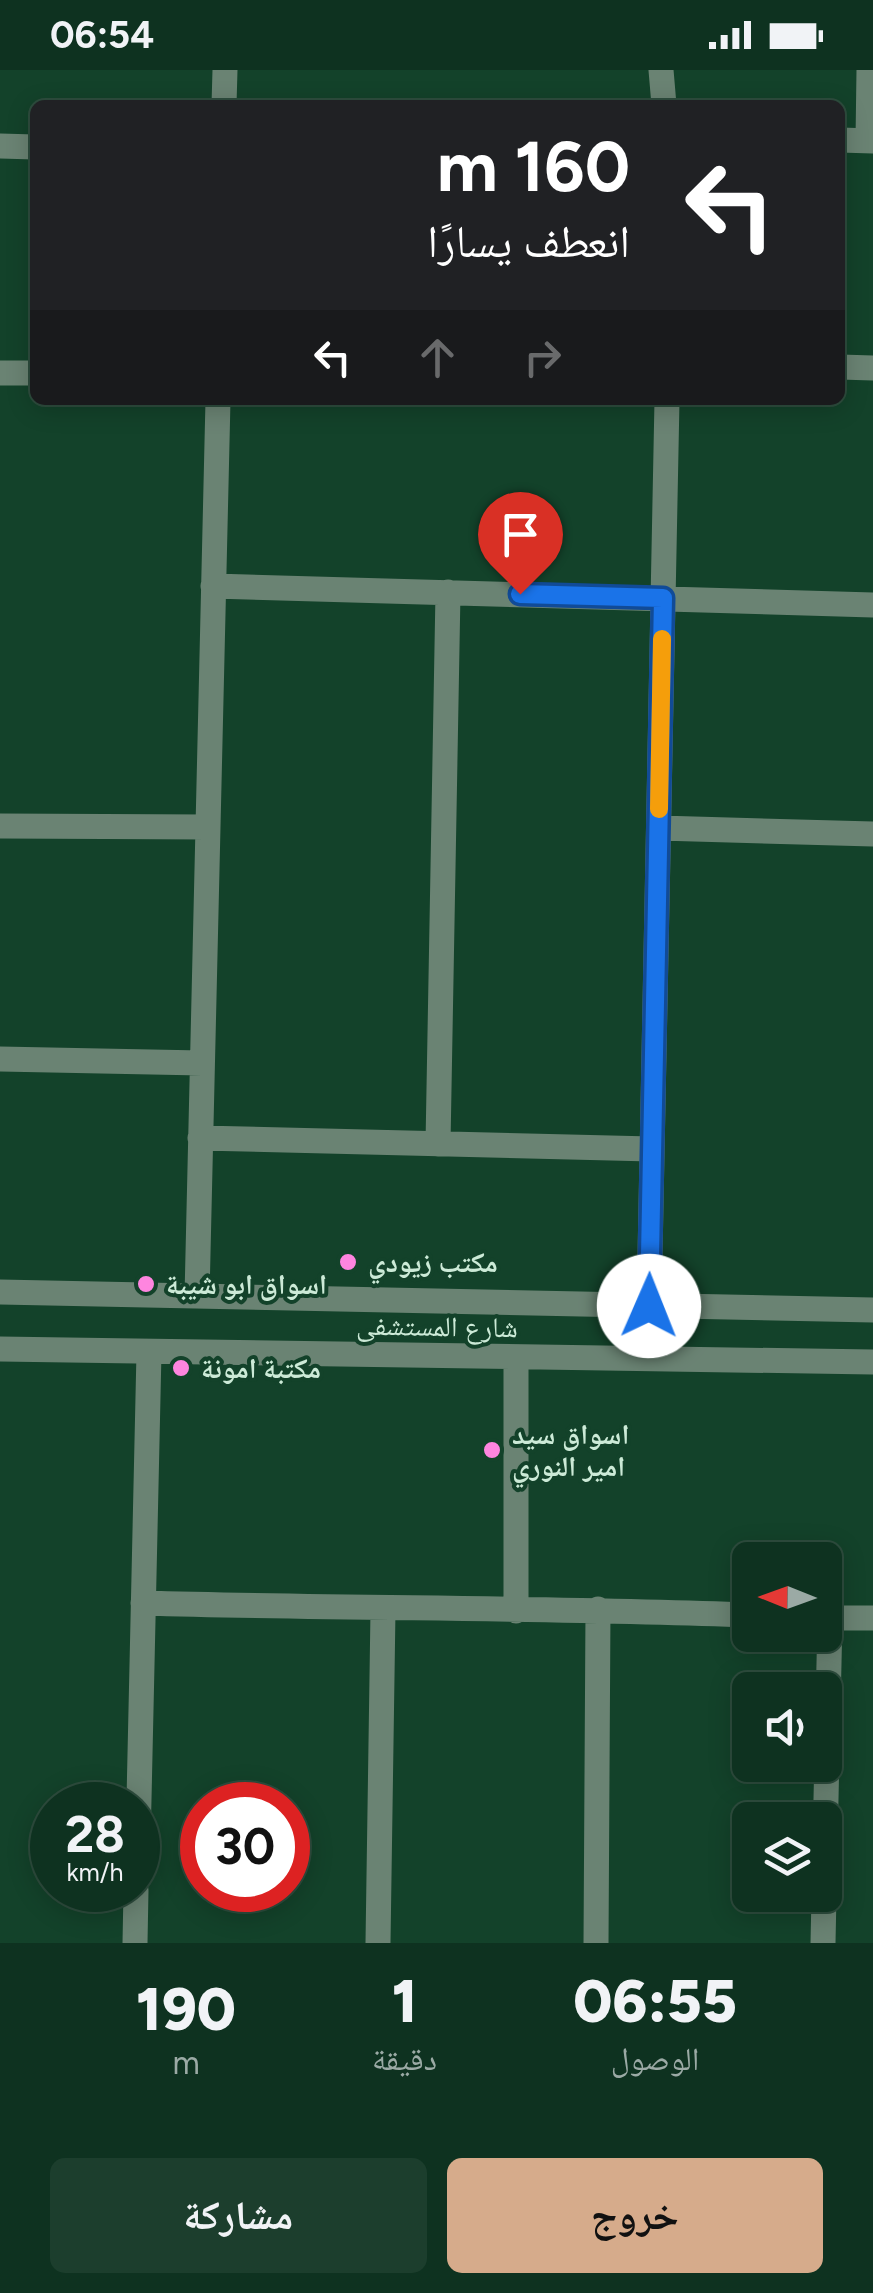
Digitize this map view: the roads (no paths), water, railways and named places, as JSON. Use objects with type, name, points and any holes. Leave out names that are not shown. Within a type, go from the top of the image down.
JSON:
[{"type":"street","points":[[224,100],[225,70]]},
{"type":"street","points":[[661,70],[664,100]]},
{"type":"street","points":[[869,70],[870,140]]},
{"type":"street","points":[[0,146],[30,146]]},
{"type":"street","points":[[845,367],[873,368]]},
{"type":"street","points":[[0,373],[30,374]]},
{"type":"street","points":[[196,1296],[218,405]]},
{"type":"street","points":[[649,1306],[668,405]]},
{"type":"street","points":[[213,586],[873,604]]},
{"type":"street","points":[[438,1144],[448,592]]},
{"type":"street","points":[[0,826],[208,826]]},
{"type":"street","points":[[658,828],[873,834]]},
{"type":"street","points":[[0,1059],[202,1063]]},
{"type":"street","points":[[200,1138],[652,1149]]},
{"type":"street","name":"شارع المستشفى","points":[[0,1292],[873,1310]]},
{"type":"street","name":"شارع المستشفى","points":[[0,1349],[873,1362]]},
{"type":"street","points":[[139,1782],[150,1352]]},
{"type":"street","points":[[516,1357],[516,1611]]},
{"type":"street","points":[[143,1603],[732,1614]]},
{"type":"street","points":[[596,1943],[598,1609]]},
{"type":"street","points":[[378,1943],[383,1610]]},
{"type":"street","points":[[842,1618],[873,1618]]},
{"type":"street","points":[[826,1802],[828,1652]]},
{"type":"street","points":[[135,1943],[136,1912]]},
{"type":"street","points":[[823,1943],[824,1912]]},
{"type":"place","name":"مكتب زيودي","points":[[348,1262]]},
{"type":"place","name":"اسواق ابو شيبة","points":[[146,1284]]},
{"type":"place","name":"مكتبة امونة","points":[[181,1368]]},
{"type":"place","name":"اسواق سيد امير النوري","points":[[492,1450]]}]
